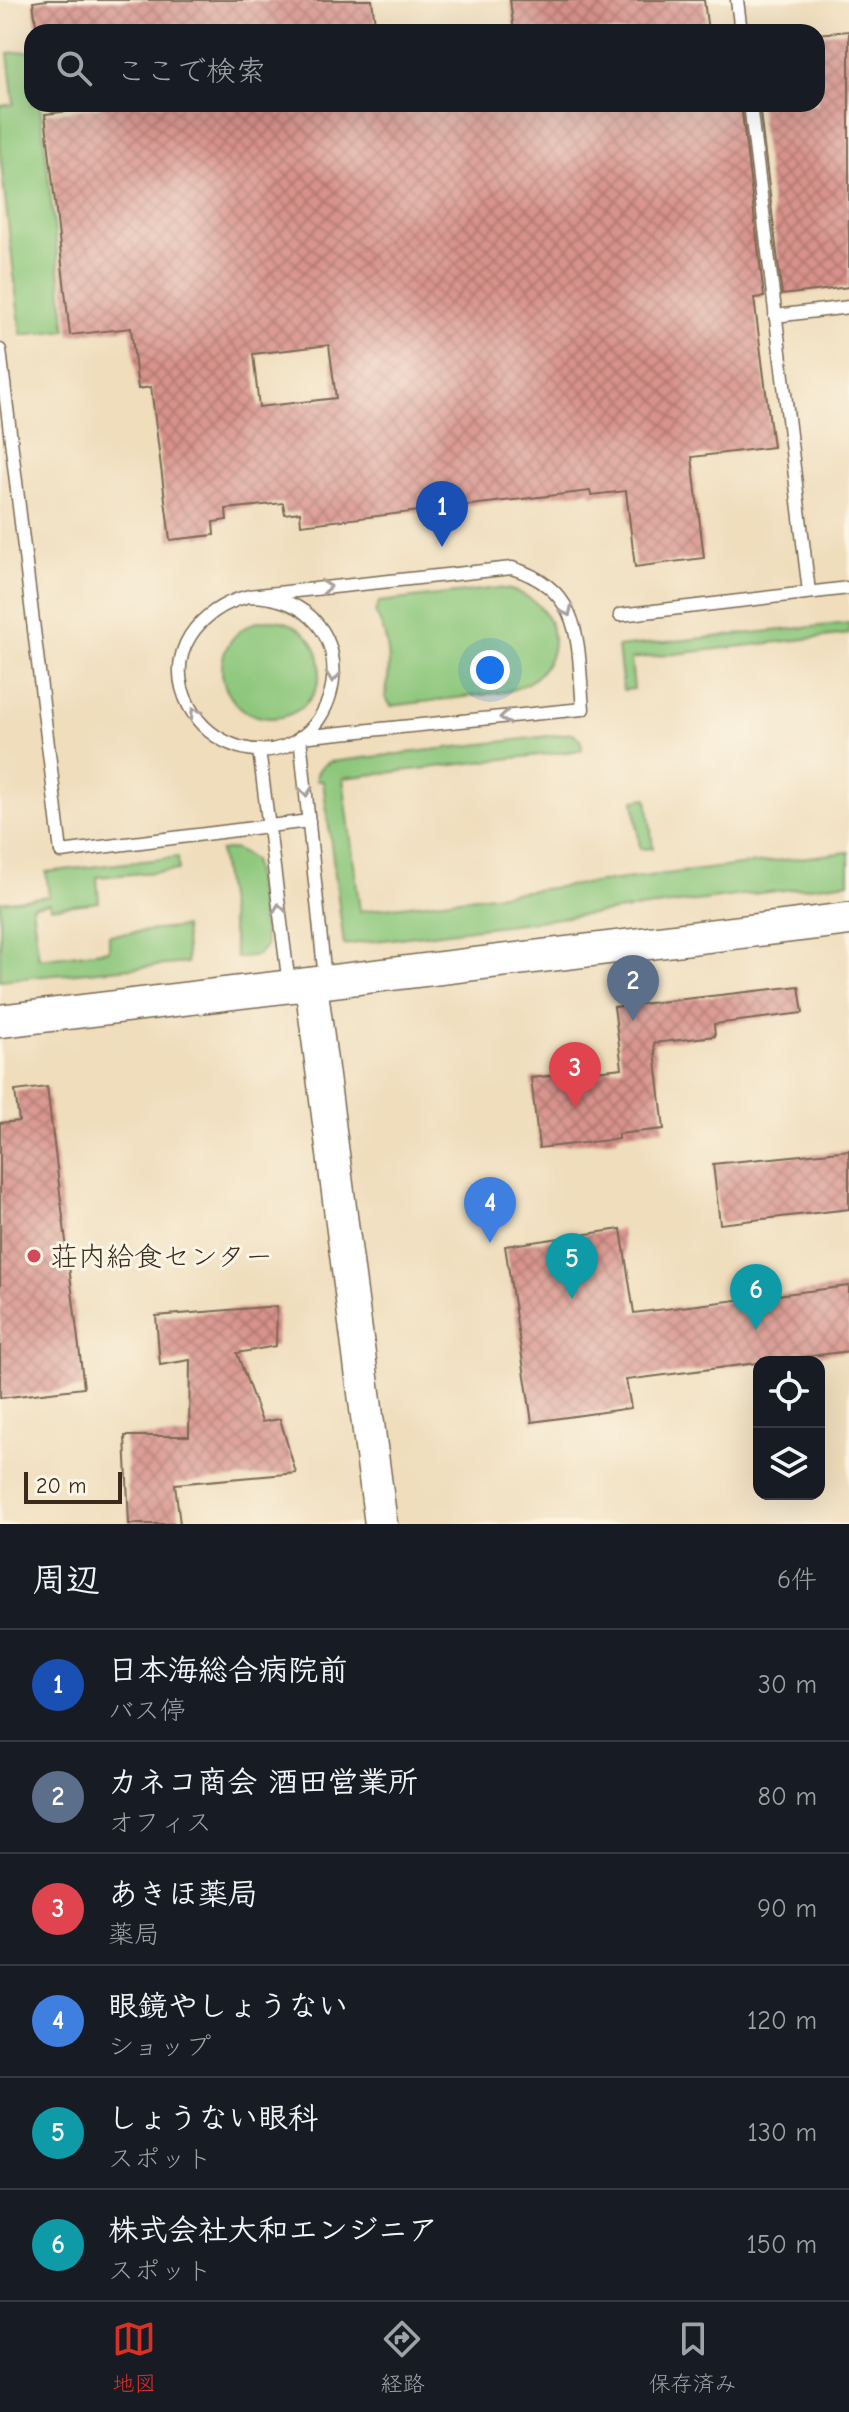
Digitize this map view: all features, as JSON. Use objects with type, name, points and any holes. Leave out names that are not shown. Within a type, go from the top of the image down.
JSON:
[{"type":"street","points":[[0,1021],[849,919]]},
{"type":"street","points":[[308,984],[381,1524]]},
{"type":"lane","points":[[737,0],[740,24]]},
{"type":"lane","points":[[751,112],[809,592]]},
{"type":"lane","points":[[775,316],[849,307]]},
{"type":"lane","points":[[0,350],[61,852],[309,821]]},
{"type":"lane","points":[[249,596],[268,596],[288,602],[305,612],[329,644],[334,663],[334,684],[318,720],[300,737],[286,744],[259,750],[227,743],[210,733],[196,719],[186,701],[181,682],[181,661],[197,624],[212,610],[229,601],[249,596],[512,568],[534,575],[555,590],[569,609],[576,634],[583,709],[300,737]]},
{"type":"lane","points":[[620,615],[849,588]]},
{"type":"lane","points":[[300,737],[309,821],[308,984]]},
{"type":"lane","points":[[259,750],[269,827],[308,984]]},
{"type":"green space","points":[[24,52],[24,112],[41,112],[66,330],[21,335],[0,154],[0,106],[14,104],[8,53]]},
{"type":"green space","points":[[498,588],[521,594],[538,605],[548,620],[553,637],[551,654],[542,670],[527,683],[505,692],[391,706],[385,697],[389,664],[387,643],[375,612],[379,602]]},
{"type":"green space","points":[[271,620],[290,624],[306,634],[316,650],[320,669],[316,688],[306,704],[290,714],[271,718],[252,714],[236,704],[226,688],[222,669],[226,650],[236,634],[252,624]]},
{"type":"green space","points":[[849,623],[849,634],[631,659],[634,689],[623,690],[618,647]]},
{"type":"green space","points":[[573,733],[581,740],[582,750],[343,778],[360,911],[849,852],[849,882],[344,945],[323,781],[317,781],[321,767],[330,762]]},
{"type":"green space","points":[[647,798],[653,848],[640,849],[634,800]]},
{"type":"green space","points":[[235,849],[253,860],[266,946],[258,955],[236,958],[220,851]]},
{"type":"green space","points":[[178,857],[179,870],[97,877],[99,902],[51,908],[50,903],[32,906],[39,959],[109,950],[109,935],[184,927],[187,963],[0,980],[0,902],[49,896],[46,872]]},
{"type":"building","points":[[372,0],[375,24],[36,24],[33,2]]},
{"type":"building","points":[[510,0],[704,0],[707,24],[513,24]]},
{"type":"building","points":[[849,31],[849,287],[782,295],[760,112],[825,112],[825,33]]},
{"type":"building","points":[[742,112],[764,297],[754,298],[773,447],[692,457],[704,558],[635,567],[626,491],[591,495],[590,491],[301,525],[300,512],[285,514],[283,503],[226,509],[227,520],[213,522],[214,535],[170,540],[151,387],[138,389],[131,328],[70,335],[45,114]],"holes":[[[329,345],[336,398],[259,407],[253,354]]]},
{"type":"building","points":[[799,986],[803,1013],[714,1024],[715,1036],[654,1043],[664,1129],[618,1134],[618,1139],[539,1148],[531,1078],[622,1068],[614,1007]]},
{"type":"building","name":"荘内給食センター","points":[[47,1087],[84,1388],[0,1398],[0,1123],[19,1121],[15,1091]]},
{"type":"building","points":[[849,1150],[849,1209],[720,1224],[713,1164]]},
{"type":"building","points":[[621,1229],[634,1313],[849,1286],[849,1351],[811,1356],[753,1356],[753,1363],[626,1380],[631,1408],[532,1422],[505,1246]]},
{"type":"building","points":[[277,1306],[276,1346],[237,1353],[262,1422],[280,1419],[296,1473],[175,1484],[180,1524],[129,1524],[125,1436],[189,1436],[190,1360],[160,1365],[156,1316]]},
{"type":"place","name":"日本海総合病院前","points":[[442,547]]},
{"type":"place","name":"カネコ商会 酒田営業所","points":[[633,1021]]},
{"type":"place","name":"あきほ薬局","points":[[575,1108]]},
{"type":"place","name":"眼鏡やしょうない","points":[[490,1243]]},
{"type":"place","name":"荘内給食センター","points":[[34,1256]]},
{"type":"place","name":"しょうない眼科","points":[[572,1299]]},
{"type":"place","name":"株式会社大和エンジニア","points":[[756,1330]]}]
